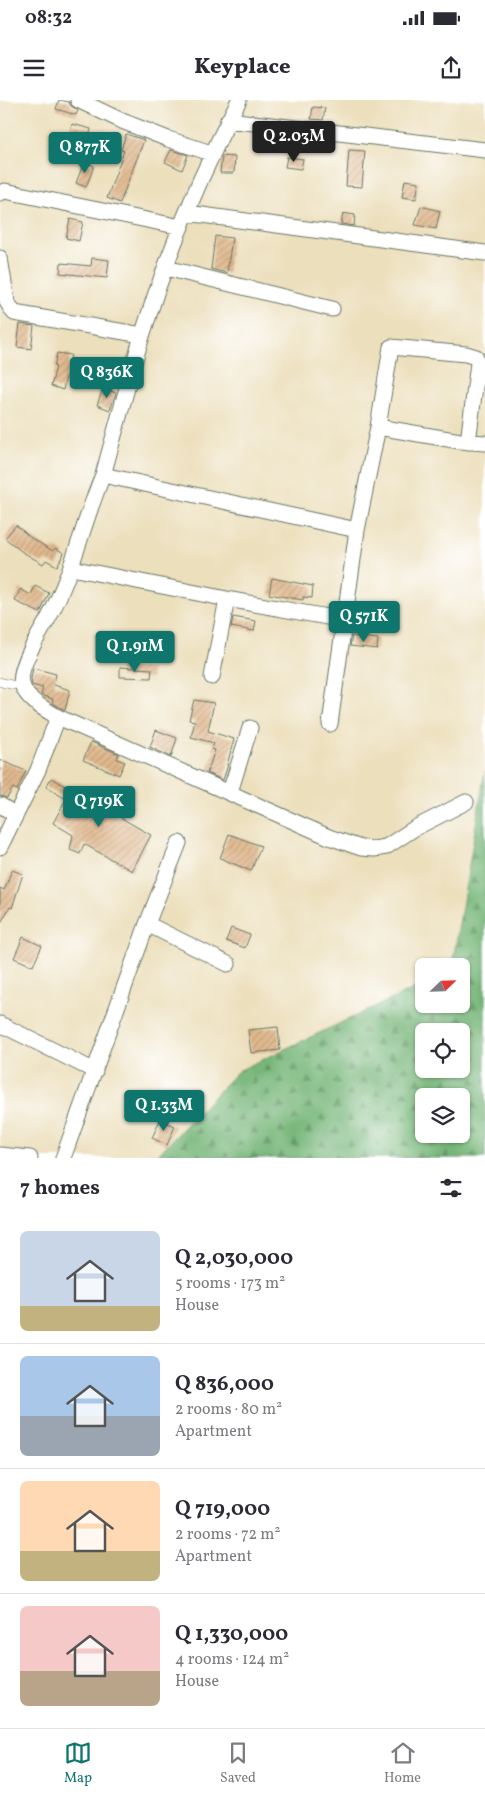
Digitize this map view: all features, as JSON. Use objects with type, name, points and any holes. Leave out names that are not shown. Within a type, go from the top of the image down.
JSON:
[{"type":"street","points":[[78,100],[122,121],[211,153]]},
{"type":"street","points":[[238,100],[211,153],[181,227],[142,335],[103,475],[71,568],[54,608],[33,644],[24,668],[21,684],[33,700],[58,717],[328,836],[361,848],[374,850],[386,847],[415,828],[466,802]]},
{"type":"street","points":[[228,120],[485,150]]},
{"type":"street","points":[[0,193],[5,191],[181,227]]},
{"type":"street","points":[[187,213],[485,253]]},
{"type":"street","points":[[0,258],[7,302],[14,313],[142,335]]},
{"type":"street","points":[[166,268],[332,309]]},
{"type":"street","points":[[330,724],[357,530],[378,427],[391,347],[472,355],[476,357],[478,362],[468,442]]},
{"type":"street","points":[[378,427],[468,442],[485,443]]},
{"type":"street","points":[[103,475],[357,530]]},
{"type":"street","points":[[71,568],[344,620]]},
{"type":"street","points":[[212,677],[227,599]]},
{"type":"street","points":[[0,846],[38,770],[58,717]]},
{"type":"street","points":[[230,792],[250,728]]},
{"type":"street","points":[[0,805],[16,815]]},
{"type":"street","points":[[64,1158],[147,924],[179,843]]},
{"type":"street","points":[[147,924],[228,964]]},
{"type":"street","points":[[0,1024],[95,1071]]},
{"type":"street","points":[[0,1155],[30,1158]]},
{"type":"lane","points":[[0,682],[13,685],[21,684]]},
{"type":"green space","points":[[485,771],[485,1158],[155,1158],[238,1071],[415,988],[415,1013],[470,1013],[470,958],[453,958]]},
{"type":"building","points":[[59,100],[69,102],[71,106],[78,110],[76,115],[56,109]]},
{"type":"building","points":[[313,107],[325,108],[323,120],[311,119]]},
{"type":"building","points":[[72,124],[91,129],[88,141],[69,136]]},
{"type":"building","points":[[126,134],[144,140],[120,203],[107,198],[124,151],[121,150]]},
{"type":"building","points":[[171,150],[188,155],[182,170],[165,162]]},
{"type":"building","points":[[349,150],[365,151],[362,187],[346,186]]},
{"type":"building","points":[[222,156],[235,157],[234,173],[220,173]]},
{"type":"building","points":[[287,157],[303,159],[301,169],[285,167]]},
{"type":"building","points":[[84,162],[94,166],[86,187],[76,183]]},
{"type":"building","points":[[405,180],[419,182],[416,199],[402,197]]},
{"type":"building","points":[[421,206],[440,211],[436,229],[415,225]]},
{"type":"building","points":[[343,213],[355,215],[354,226],[341,224]]},
{"type":"building","points":[[70,219],[83,222],[79,241],[66,238]]},
{"type":"building","points":[[215,236],[232,238],[227,273],[211,269]]},
{"type":"building","points":[[92,258],[109,260],[107,278],[60,273],[61,263],[91,266]]},
{"type":"building","points":[[20,324],[34,326],[31,349],[17,347]]},
{"type":"building","points":[[57,353],[71,355],[63,390],[51,386],[56,367],[54,367]]},
{"type":"building","points":[[103,388],[116,393],[110,410],[97,405]]},
{"type":"building","points":[[16,525],[31,538],[53,551],[55,548],[64,553],[57,566],[46,560],[43,564],[21,551],[5,538]]},
{"type":"building","points":[[272,578],[313,586],[312,598],[303,597],[303,600],[269,594]]},
{"type":"building","points":[[35,586],[49,593],[40,613],[15,601],[20,589],[31,595]]},
{"type":"building","points":[[233,617],[256,621],[254,631],[231,627]]},
{"type":"building","points":[[352,636],[378,639],[377,649],[350,646]]},
{"type":"building","points":[[120,667],[152,669],[151,678],[120,677]]},
{"type":"building","points":[[33,668],[56,674],[54,685],[70,690],[65,710],[52,703],[53,699],[41,695],[43,688],[32,685]]},
{"type":"building","points":[[194,700],[214,703],[208,731],[234,739],[223,780],[207,773],[215,750],[212,749],[214,743],[191,737],[195,721],[189,720]]},
{"type":"building","points":[[156,730],[177,738],[171,757],[150,747]]},
{"type":"building","points":[[91,742],[119,754],[117,759],[125,762],[119,775],[83,760]]},
{"type":"building","points":[[0,760],[26,771],[17,790],[13,788],[7,798],[0,796]]},
{"type":"building","points":[[51,778],[151,835],[132,871],[84,844],[80,854],[70,850],[73,835],[53,823],[66,799],[46,787]]},
{"type":"building","points":[[229,834],[261,846],[251,871],[220,858]]},
{"type":"building","points":[[12,870],[23,874],[12,908],[10,907],[0,924],[0,888],[4,890]]},
{"type":"building","points":[[231,928],[250,935],[245,948],[226,941]]},
{"type":"building","points":[[23,937],[42,946],[33,966],[14,958]]},
{"type":"building","points":[[278,1027],[280,1050],[251,1053],[248,1030]]},
{"type":"building","points":[[160,1120],[175,1126],[167,1145],[152,1138]]}]
